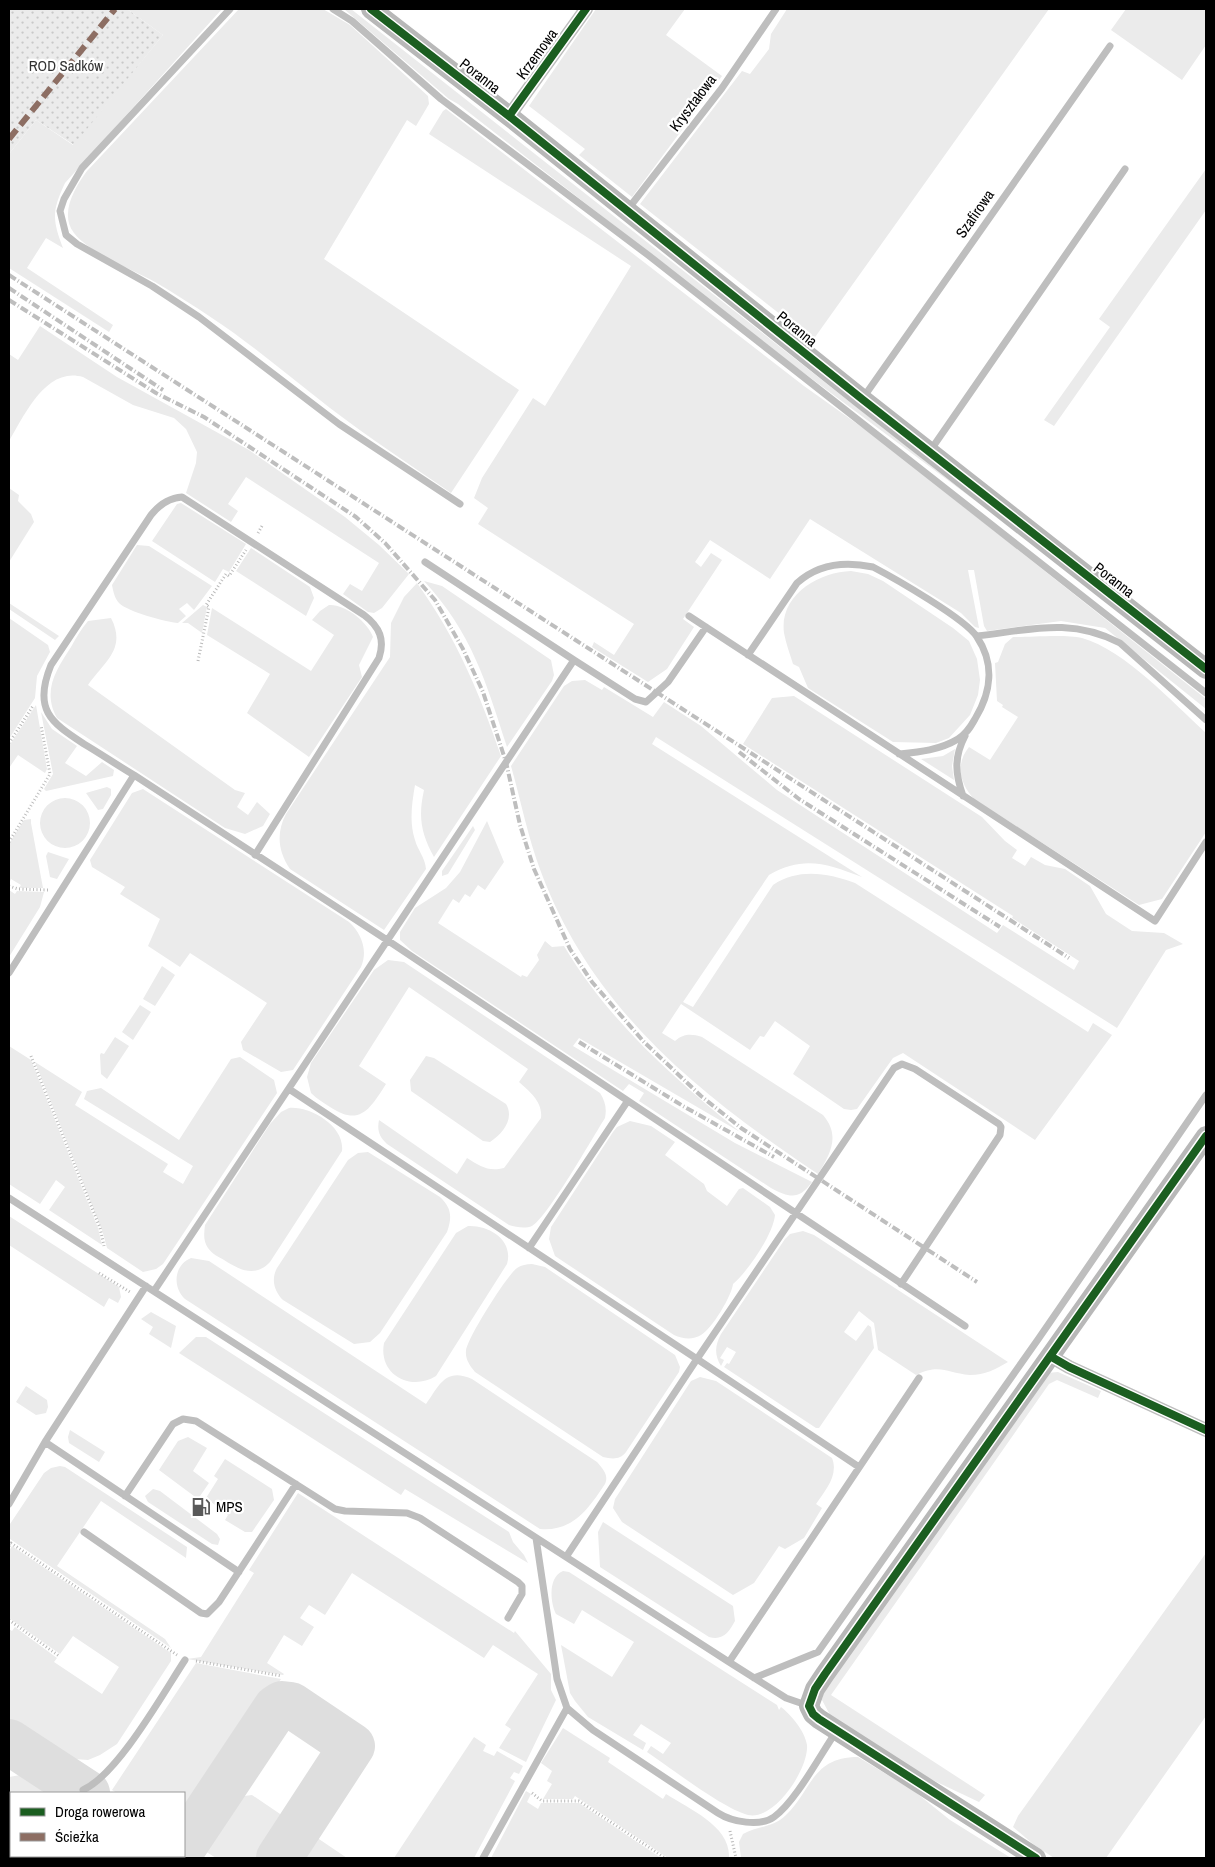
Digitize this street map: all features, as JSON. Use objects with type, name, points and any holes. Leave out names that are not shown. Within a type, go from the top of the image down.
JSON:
[{"type":"street","name":"Krzemowa","points":[[509,116],[586,9]]},
{"type":"street","name":"Poranna","points":[[379,12],[862,399],[1206,670]]},
{"type":"street","points":[[1036,1858],[836,1731],[812,1714],[809,1706],[815,1689],[825,1674],[1206,1136]]},
{"type":"street","points":[[1050,1356],[1069,1367],[1206,1430]]},
{"type":"lane","points":[[230,9],[82,168],[64,199],[60,211],[66,235],[77,244],[152,286],[199,317],[339,424],[460,504]]},
{"type":"lane","points":[[334,9],[352,21],[441,99],[640,250],[1206,693]]},
{"type":"lane","name":"Kryształowa","points":[[627,210],[722,88],[776,9]]},
{"type":"lane","name":"Szafirowa","points":[[862,399],[1110,46]]},
{"type":"lane","points":[[930,452],[1125,170]]},
{"type":"lane","points":[[255,855],[379,658],[382,641],[378,627],[370,619],[188,499],[175,498],[161,504],[151,515],[51,665],[44,692],[45,703],[52,722],[255,855],[387,940],[965,1326]]},
{"type":"lane","points":[[425,562],[635,700],[646,702],[668,682],[706,627]]},
{"type":"lane","points":[[748,655],[797,583],[807,574],[832,564],[856,563],[873,567],[962,622],[977,636],[986,654],[990,676],[989,693],[958,749],[956,764],[963,796]]},
{"type":"lane","points":[[689,616],[1155,921],[1206,842]]},
{"type":"lane","points":[[977,636],[1066,626],[1104,635],[1120,643],[1206,720]]},
{"type":"lane","points":[[154,1291],[574,660]]},
{"type":"lane","points":[[899,754],[941,747],[967,733]]},
{"type":"lane","points":[[9,973],[134,775]]},
{"type":"lane","points":[[566,1557],[697,1359],[894,1068],[902,1064],[922,1074],[999,1124],[1001,1130],[1000,1135],[901,1284]]},
{"type":"lane","points":[[289,1088],[859,1466]]},
{"type":"lane","points":[[754,1678],[818,1652],[1040,1338],[1206,1095]]},
{"type":"lane","points":[[529,1248],[627,1102]]},
{"type":"lane","points":[[9,1198],[754,1678],[786,1698],[809,1706]]},
{"type":"lane","points":[[9,1504],[45,1442],[146,1286]]},
{"type":"lane","points":[[729,1662],[919,1378]]},
{"type":"lane","points":[[125,1496],[173,1424],[183,1419],[196,1421],[340,1510],[408,1513],[420,1518],[522,1586],[522,1594],[508,1618]]},
{"type":"lane","points":[[45,1442],[239,1572]]},
{"type":"lane","points":[[84,1532],[201,1613],[207,1614],[213,1610],[296,1484]]},
{"type":"lane","points":[[536,1538],[558,1679],[567,1708],[593,1730],[727,1819],[754,1822],[773,1818],[792,1798],[836,1731]]},
{"type":"lane","points":[[83,1790],[99,1781],[120,1757],[185,1660]]},
{"type":"lane","points":[[483,1858],[567,1708]]},
{"type":"path","points":[[198,661],[209,607],[206,606],[226,574],[229,576],[262,526]]},
{"type":"path","points":[[9,743],[37,700]]},
{"type":"path","points":[[9,886],[18,889],[49,890]]},
{"type":"path","points":[[31,1056],[100,1228],[108,1261]]},
{"type":"path","points":[[9,1546],[11,1542],[185,1660],[282,1676]]},
{"type":"path","points":[[9,1620],[59,1656]]},
{"type":"path","points":[[522,1787],[542,1801],[579,1800],[665,1858]]},
{"type":"path","points":[[727,1819],[736,1858]]},
{"type":"green space","name":"ROD Sadków","points":[[9,9],[127,9],[163,35],[74,145],[36,120],[9,154]]},
{"type":"green space","points":[[127,9],[222,9],[65,183],[55,215],[55,222],[63,248],[46,238],[27,268],[113,325],[109,332],[9,268],[9,154],[36,120],[73,145],[163,35]]},
{"type":"green space","points":[[239,9],[323,9],[350,25],[428,96],[429,104],[416,126],[407,120],[324,259],[519,390],[451,493],[315,397],[227,328],[162,286],[89,247],[74,233],[70,226],[68,209],[70,201],[87,171]]},
{"type":"green space","points":[[344,9],[351,9],[977,502],[792,364],[458,104],[449,99]]},
{"type":"green space","points":[[596,9],[685,9],[666,35],[722,76],[632,197],[579,155],[585,149],[529,106]]},
{"type":"green space","points":[[787,9],[1049,9],[813,340],[640,204],[742,71],[750,74],[769,49],[771,34]]},
{"type":"green space","points":[[1126,9],[1206,9],[1206,45],[1182,80],[1111,30]]},
{"type":"green space","points":[[446,109],[804,386],[877,438],[1206,699],[1206,709],[1105,628],[1061,621],[987,631],[984,626],[974,570],[968,570],[979,628],[975,627],[961,613],[810,519],[770,579],[710,540],[695,562],[701,567],[711,553],[722,560],[683,619],[694,627],[667,669],[648,682],[592,647],[594,642],[614,655],[634,624],[478,524],[488,508],[474,498],[482,478],[533,398],[545,406],[631,266],[429,134]]},
{"type":"green space","points":[[1206,169],[1206,210],[1054,426],[1044,420],[1110,327],[1099,319]]},
{"type":"green space","points":[[40,326],[117,377],[249,450],[345,517],[379,545],[409,574],[382,608],[374,613],[368,612],[343,594],[350,584],[362,591],[379,563],[246,477],[228,504],[238,511],[231,522],[186,493],[196,463],[197,452],[186,429],[174,418],[133,405],[83,377],[70,376],[58,379],[47,386],[29,407],[9,441],[9,354],[18,360]]},
{"type":"green space","points":[[9,488],[19,495],[18,501],[31,514],[34,522],[9,562]]},
{"type":"green space","points":[[181,503],[246,544],[229,572],[223,569],[215,582],[152,541],[177,504]]},
{"type":"green space","points":[[137,545],[149,546],[212,586],[194,610],[187,603],[179,609],[186,616],[178,623],[138,613],[119,603],[116,599],[112,585]]},
{"type":"green space","points":[[251,548],[310,587],[314,598],[306,616],[236,571]]},
{"type":"green space","points":[[851,571],[868,574],[883,581],[953,628],[969,641],[977,659],[980,680],[978,695],[970,715],[949,738],[936,743],[893,742],[808,688],[799,667],[793,664],[784,633],[784,619],[788,607],[804,588],[814,581],[839,572]]},
{"type":"green space","points":[[424,581],[442,586],[551,660],[554,675],[552,681],[507,747],[492,701],[466,639],[440,600]]},
{"type":"green space","points":[[417,583],[444,624],[466,666],[501,756],[434,857],[426,841],[422,825],[421,809],[424,790],[415,785],[412,826],[426,869],[384,930],[290,869],[281,849],[280,835],[286,814],[390,657],[391,623],[404,597]]},
{"type":"green space","points":[[9,603],[59,636],[55,640],[9,609]]},
{"type":"green space","points":[[203,605],[207,607],[202,633],[188,623],[182,623]]},
{"type":"green space","points":[[329,605],[342,607],[355,615],[366,626],[373,637],[359,665],[362,677],[309,757],[247,713],[270,674],[207,635],[212,608],[311,671],[334,635],[312,620]]},
{"type":"green space","points":[[9,618],[48,645],[50,652],[37,676],[35,698],[9,739]]},
{"type":"green space","points":[[111,618],[115,629],[115,647],[107,662],[88,685],[235,790],[245,793],[237,807],[248,815],[257,802],[270,814],[263,826],[245,834],[225,828],[57,718],[51,699],[51,690],[60,664],[88,621]]},
{"type":"green space","points":[[1013,637],[1075,637],[1098,644],[1131,665],[1148,679],[1206,733],[1206,832],[1162,899],[1139,905],[974,799],[965,787],[961,767],[962,760],[969,747],[990,760],[1018,717],[1002,707],[1003,705],[997,701],[995,663],[998,662],[1005,644]]},
{"type":"green space","points":[[585,680],[602,690],[604,687],[653,717],[664,702],[701,726],[777,790],[997,933],[1003,925],[1074,970],[1079,961],[1012,918],[1013,916],[743,744],[772,698],[794,696],[982,817],[1005,841],[1017,850],[1012,858],[1025,866],[1031,857],[1045,865],[1065,869],[1090,886],[1106,914],[1132,931],[1164,933],[1183,944],[1166,950],[1117,1028],[656,737],[652,744],[862,877],[826,865],[805,863],[793,865],[769,875],[683,1002],[693,1007],[773,885],[793,876],[813,874],[855,883],[1088,1032],[1093,1023],[1112,1035],[1035,1140],[903,1053],[893,1058],[857,1109],[844,1109],[793,1074],[810,1046],[775,1021],[764,1037],[760,1036],[750,1050],[681,1004],[662,1033],[675,1041],[688,1035],[702,1037],[823,1115],[831,1130],[832,1145],[818,1174],[732,1113],[655,1046],[620,1008],[590,967],[563,922],[536,859],[511,766],[564,686],[572,681]]},
{"type":"green space","points":[[36,705],[47,769],[45,773],[18,755],[9,768],[9,746]]},
{"type":"green space","points":[[41,712],[52,729],[77,746],[65,763],[86,776],[102,762],[114,770],[113,776],[46,791],[44,789],[53,774]]},
{"type":"green space","points":[[955,749],[952,766],[954,780],[921,759],[943,756]]},
{"type":"green space","points":[[107,787],[111,789],[111,795],[103,809],[98,810],[86,793]]},
{"type":"green space","points":[[143,789],[349,922],[360,937],[364,949],[361,967],[293,1070],[281,1072],[243,1050],[241,1042],[267,1003],[190,953],[180,967],[148,946],[160,919],[120,894],[125,887],[92,867],[90,860],[132,793]]},
{"type":"green space","points":[[65,798],[83,805],[90,823],[83,841],[65,848],[47,841],[40,823],[47,805]]},
{"type":"green space","points":[[31,819],[43,888],[19,888],[21,885],[11,879],[9,883],[9,844],[24,820]]},
{"type":"green space","points":[[487,821],[504,862],[485,890],[478,885],[470,897],[465,894],[459,903],[453,899],[438,923],[521,977],[522,975],[527,977],[539,960],[537,955],[545,941],[552,947],[564,946],[581,973],[621,1023],[690,1091],[740,1132],[579,1038],[573,1046],[735,1143],[812,1182],[803,1192],[789,1195],[771,1188],[639,1101],[644,1093],[629,1084],[623,1091],[412,951],[400,940],[400,932],[415,908],[446,888],[460,872]]},
{"type":"green space","points":[[473,826],[475,830],[448,874],[442,876],[442,871]]},
{"type":"green space","points":[[48,852],[69,859],[57,879],[50,877],[46,856]]},
{"type":"green space","points":[[9,890],[15,894],[17,891],[44,892],[40,907],[9,957]]},
{"type":"green space","points":[[388,960],[404,962],[602,1096],[606,1108],[605,1118],[559,1193],[539,1220],[532,1226],[523,1228],[509,1225],[387,1144],[380,1136],[379,1120],[457,1174],[467,1158],[489,1169],[504,1168],[541,1118],[538,1102],[519,1082],[528,1069],[409,987],[359,1066],[386,1084],[369,1108],[357,1115],[340,1113],[311,1093],[307,1077],[311,1063],[374,970]]},
{"type":"green space","points":[[162,966],[175,975],[155,1006],[143,999]]},
{"type":"green space","points":[[140,1005],[151,1012],[133,1040],[122,1032]]},
{"type":"green space","points":[[115,1037],[129,1046],[107,1079],[101,1074],[100,1055],[101,1053],[104,1054]]},
{"type":"green space","points":[[9,1046],[31,1060],[98,1228],[102,1245],[49,1210],[65,1187],[56,1180],[40,1204],[9,1184]]},
{"type":"green space","points":[[426,1056],[434,1058],[506,1104],[509,1115],[508,1121],[495,1139],[490,1142],[483,1141],[411,1091],[410,1080]]},
{"type":"green space","points":[[240,1057],[274,1080],[277,1093],[163,1264],[156,1269],[143,1272],[107,1248],[102,1230],[35,1062],[82,1092],[75,1105],[168,1164],[163,1172],[183,1184],[193,1166],[84,1099],[87,1091],[101,1088],[179,1140],[231,1059]]},
{"type":"green space","points":[[289,1108],[307,1110],[324,1119],[338,1133],[342,1151],[270,1262],[259,1270],[247,1271],[236,1267],[210,1250],[205,1240],[205,1225],[270,1124],[281,1112]]},
{"type":"green space","points":[[630,1121],[651,1126],[675,1142],[665,1155],[704,1184],[707,1191],[727,1206],[739,1189],[743,1188],[770,1207],[775,1215],[765,1242],[752,1262],[733,1284],[729,1296],[716,1319],[705,1332],[695,1338],[684,1338],[674,1335],[555,1256],[549,1239],[551,1227],[613,1132],[617,1127]]},
{"type":"green space","points":[[368,1152],[440,1197],[449,1209],[450,1222],[447,1232],[380,1333],[370,1342],[354,1344],[283,1300],[277,1293],[274,1276],[277,1268],[348,1160],[358,1153]]},
{"type":"green space","points":[[9,1216],[119,1287],[121,1297],[118,1303],[109,1298],[104,1307],[9,1245]]},
{"type":"green space","points":[[468,1226],[484,1228],[498,1236],[507,1248],[507,1264],[436,1376],[416,1382],[407,1381],[391,1371],[386,1363],[383,1354],[384,1343],[456,1233]]},
{"type":"green space","points":[[803,1231],[814,1235],[1008,1362],[990,1371],[975,1375],[938,1369],[924,1371],[916,1375],[878,1350],[874,1323],[859,1311],[844,1332],[856,1341],[868,1325],[871,1327],[874,1348],[819,1428],[816,1428],[724,1367],[727,1363],[729,1364],[736,1352],[727,1347],[720,1358],[724,1360],[721,1366],[716,1354],[717,1342],[721,1334],[785,1239],[790,1234]]},
{"type":"green space","points":[[191,1258],[209,1261],[426,1404],[439,1385],[449,1377],[455,1375],[472,1379],[597,1462],[606,1475],[605,1484],[593,1502],[579,1517],[562,1527],[540,1529],[185,1299],[178,1289],[177,1277],[181,1266]]},
{"type":"green space","points":[[532,1264],[545,1267],[675,1355],[680,1367],[679,1372],[626,1452],[618,1458],[603,1457],[475,1372],[468,1362],[466,1351],[468,1345],[496,1294],[517,1268]]},
{"type":"green space","points":[[151,1312],[176,1326],[171,1348],[149,1334],[153,1327],[141,1319]]},
{"type":"green space","points":[[196,1337],[206,1337],[509,1532],[513,1542],[528,1563],[405,1489],[401,1495],[179,1353]]},
{"type":"green space","points":[[1058,1372],[1101,1391],[1098,1398],[1057,1380],[1049,1384],[831,1695],[985,1795],[979,1802],[922,1775],[830,1715],[822,1700],[823,1693],[1047,1373]]},
{"type":"green space","points":[[700,1377],[716,1381],[832,1458],[834,1464],[834,1471],[830,1482],[816,1504],[822,1508],[804,1538],[785,1549],[779,1546],[754,1583],[733,1595],[622,1522],[613,1508],[615,1499],[691,1381]]},
{"type":"green space","points":[[26,1386],[47,1400],[48,1407],[46,1413],[36,1415],[16,1402]]},
{"type":"green space","points":[[70,1430],[105,1452],[99,1462],[69,1443]]},
{"type":"green space","points":[[188,1437],[207,1448],[193,1471],[209,1483],[198,1499],[159,1470],[178,1441]]},
{"type":"green space","points":[[225,1459],[272,1489],[274,1500],[252,1532],[245,1532],[225,1520],[228,1515],[206,1498],[218,1479],[214,1476]]},
{"type":"green space","points":[[65,1467],[187,1547],[186,1558],[101,1501],[57,1566],[165,1639],[171,1648],[10,1539],[10,1524],[44,1473],[51,1468]]},
{"type":"green space","points":[[153,1489],[160,1491],[217,1534],[220,1539],[218,1545],[212,1544],[148,1502],[145,1496]]},
{"type":"green space","points":[[298,1493],[514,1633],[515,1631],[551,1674],[551,1690],[556,1700],[526,1762],[499,1748],[511,1729],[505,1725],[538,1674],[493,1645],[484,1658],[352,1573],[325,1615],[309,1605],[300,1618],[314,1627],[302,1646],[284,1635],[267,1663],[283,1675],[187,1659],[201,1657],[254,1573],[249,1570]]},
{"type":"green space","points":[[603,1522],[733,1606],[735,1621],[728,1632],[722,1637],[709,1637],[600,1567],[598,1532]]},
{"type":"green space","points":[[12,1546],[171,1653],[171,1661],[117,1744],[88,1760],[62,1758],[9,1723],[9,1629],[12,1631],[15,1627],[57,1658],[54,1662],[102,1694],[119,1667],[73,1636],[60,1654],[9,1618],[9,1551]]},
{"type":"green space","points":[[1206,1553],[1206,1716],[1106,1858],[1054,1858],[1013,1827],[1018,1816]]},
{"type":"green space","points":[[563,1571],[569,1572],[777,1705],[779,1710],[781,1707],[789,1714],[804,1734],[807,1745],[806,1755],[796,1779],[779,1802],[769,1810],[758,1815],[748,1815],[737,1811],[697,1787],[647,1752],[651,1746],[663,1754],[671,1743],[641,1724],[633,1735],[646,1743],[643,1750],[588,1717],[570,1693],[561,1645],[612,1677],[634,1642],[582,1610],[574,1624],[556,1614],[552,1603],[552,1590],[555,1579]]},
{"type":"green space","points":[[196,1663],[281,1679],[200,1804],[185,1812],[185,1792],[115,1792],[112,1790]]},
{"type":"green space","points":[[563,1728],[610,1758],[608,1762],[663,1799],[666,1794],[697,1812],[716,1828],[723,1837],[728,1847],[729,1858],[668,1858],[575,1796],[573,1799],[543,1799],[552,1784],[547,1781],[552,1771],[541,1763]]},
{"type":"green space","points":[[474,1737],[486,1745],[483,1751],[494,1756],[497,1751],[523,1766],[519,1774],[514,1772],[510,1778],[515,1781],[474,1858],[394,1858]]},
{"type":"green space","points":[[858,1757],[914,1791],[950,1820],[1011,1858],[741,1858],[739,1842],[743,1834],[770,1825],[786,1815],[822,1769],[843,1758]]},
{"type":"green space","points":[[26,1774],[54,1792],[10,1792],[10,1857],[56,1858],[9,1858],[9,1777]]},
{"type":"green space","points":[[526,1791],[531,1794],[527,1802],[538,1809],[541,1803],[579,1803],[661,1858],[491,1858]]},
{"type":"green space","points":[[252,1795],[286,1818],[261,1858],[216,1858],[197,1846],[228,1800]]},
{"type":"green space","points":[[313,1835],[347,1858],[298,1858]]},
{"type":"taxiway","points":[[185,1844],[276,1708],[282,1704],[291,1705],[352,1746],[279,1858]]},
{"type":"taxiway","points":[[9,1742],[85,1792]]},
{"type":"railway","points":[[9,275],[1069,958]]},
{"type":"railway","points":[[9,288],[163,390]]},
{"type":"railway","points":[[9,300],[156,393],[204,417],[356,517],[385,543],[435,600],[463,649],[483,692],[506,762],[520,825],[534,869],[570,949],[592,982],[644,1042],[701,1096],[741,1128],[977,1282]]},
{"type":"railway","points":[[739,752],[799,799],[1000,927]]},
{"type":"railway","points":[[579,1042],[683,1106],[774,1157]]},
{"type":"marked path","points":[[9,139],[115,9]]},
{"type":"cycle path","points":[[371,9],[509,116],[862,399],[1206,669]]},
{"type":"cycle path","points":[[509,116],[586,9]]},
{"type":"cycle path","points":[[1036,1858],[819,1719],[813,1714],[809,1706],[815,1689],[825,1674],[1206,1136]]},
{"type":"cycle path","points":[[1050,1356],[1069,1367],[1206,1430]]},
{"type":"place","name":"MPS","points":[[201,1507]]}]
